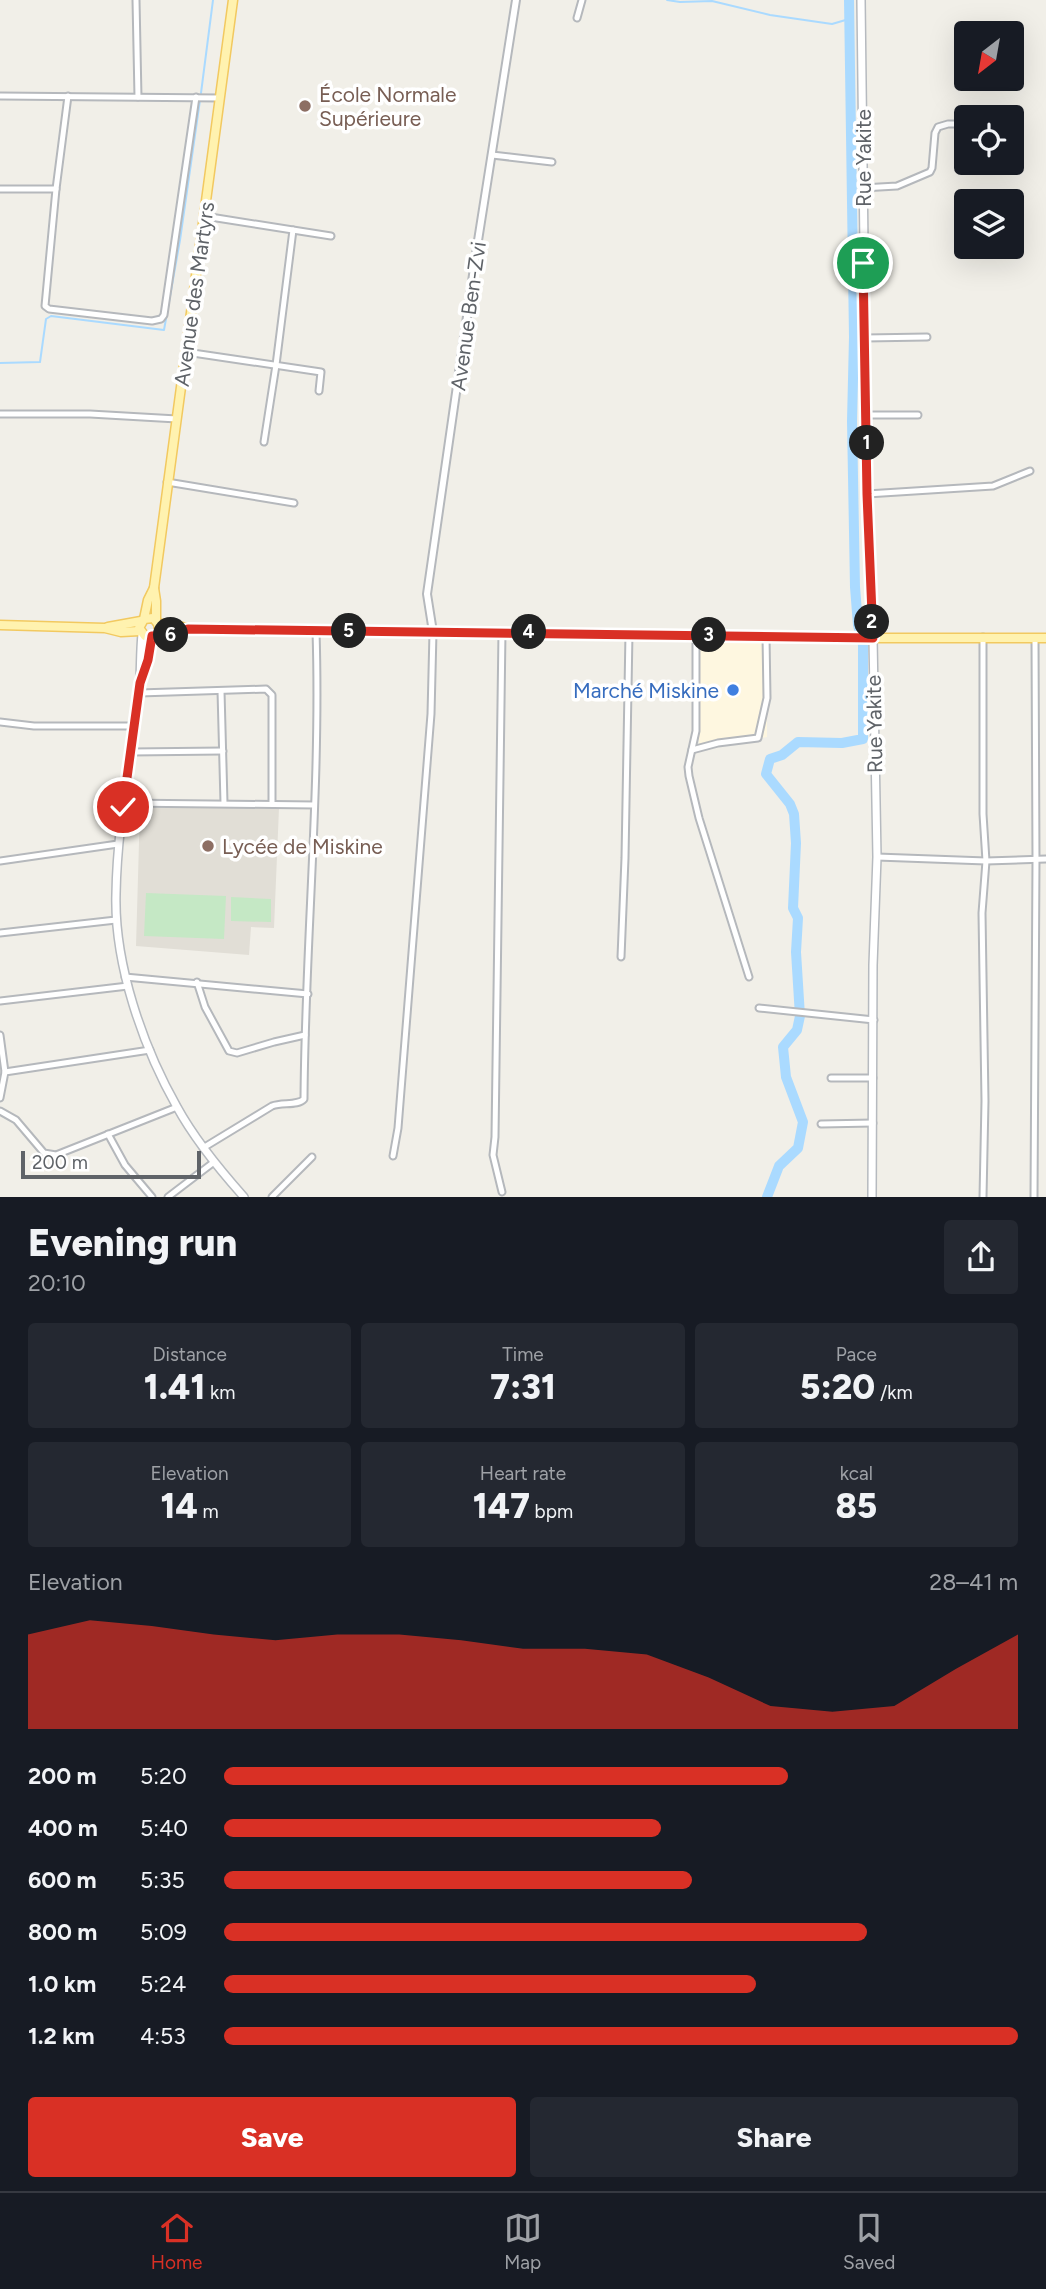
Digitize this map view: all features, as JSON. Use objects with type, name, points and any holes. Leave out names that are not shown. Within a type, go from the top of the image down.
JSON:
[{"type":"main road","name":"Avenue des Martyrs","points":[[154,636],[157,622],[154,588],[167,482],[233,0]]},
{"type":"main road","name":"Rue Yakite","points":[[861,0],[867,494],[877,857],[872,1197]]},
{"type":"main road","name":"Avenue des Martyrs","points":[[141,633],[142,620],[154,588]]},
{"type":"main road","points":[[105,628],[148,617],[157,622],[188,629],[1046,638]]},
{"type":"main road","points":[[0,625],[105,628],[154,636],[172,635],[188,629]]},
{"type":"main road","points":[[141,633],[139,693],[118,844],[116,920],[125,978],[150,1050],[177,1107],[203,1148],[244,1197]]},
{"type":"main road","points":[[140,683],[154,636]]},
{"type":"street","points":[[136,0],[138,97]]},
{"type":"street","name":"Avenue Ben-Zvi","points":[[433,632],[427,594],[516,0]]},
{"type":"street","points":[[577,18],[582,0]]},
{"type":"street","points":[[0,96],[220,98]]},
{"type":"street","points":[[68,96],[45,306],[49,309],[113,318],[152,321],[161,319],[164,315],[196,97]]},
{"type":"street","points":[[862,188],[892,187],[930,172],[938,127],[954,124]]},
{"type":"street","points":[[492,155],[552,162]]},
{"type":"street","points":[[0,189],[56,189]]},
{"type":"street","points":[[204,216],[331,236]]},
{"type":"street","points":[[264,442],[293,230]]},
{"type":"street","points":[[865,338],[927,337]]},
{"type":"street","points":[[186,352],[321,372],[319,391]]},
{"type":"street","points":[[0,414],[90,414],[177,419]]},
{"type":"street","points":[[867,415],[918,415]]},
{"type":"street","points":[[867,494],[993,486],[1030,471]]},
{"type":"street","points":[[167,482],[294,503]]},
{"type":"street","points":[[203,1148],[272,1106],[303,1102],[304,1099],[304,1035],[308,994],[318,694],[316,631]]},
{"type":"street","points":[[393,1156],[398,1128],[431,714],[433,632]]},
{"type":"street","points":[[502,632],[493,1155],[502,1192]]},
{"type":"street","points":[[621,957],[629,634]]},
{"type":"street","points":[[696,635],[696,731],[688,767],[689,776],[699,818],[749,978]]},
{"type":"street","points":[[692,750],[758,737],[767,698],[766,636]]},
{"type":"street","points":[[982,1197],[985,1101],[982,913],[986,861],[983,814],[983,637]]},
{"type":"street","points":[[1034,1197],[1035,638]]},
{"type":"street","points":[[139,693],[266,689],[272,695],[272,803]]},
{"type":"street","points":[[221,691],[224,803]]},
{"type":"street","points":[[0,722],[34,726],[134,726]]},
{"type":"street","points":[[131,752],[223,751]]},
{"type":"street","points":[[124,803],[314,805]]},
{"type":"street","points":[[0,862],[118,844]]},
{"type":"street","points":[[877,857],[986,861],[1046,859]]},
{"type":"street","points":[[0,933],[116,920]]},
{"type":"street","points":[[125,978],[197,982],[308,994]]},
{"type":"street","points":[[197,982],[205,1007],[229,1051],[237,1053],[304,1035]]},
{"type":"street","points":[[0,1001],[128,986]]},
{"type":"street","points":[[759,1008],[874,1020]]},
{"type":"street","points":[[0,1035],[5,1072],[0,1098]]},
{"type":"street","points":[[5,1072],[150,1050]]},
{"type":"street","points":[[831,1078],[873,1078]]},
{"type":"street","points":[[0,1111],[16,1120],[44,1153],[56,1155],[177,1107]]},
{"type":"street","points":[[821,1124],[873,1123]]},
{"type":"street","points":[[108,1135],[125,1165],[152,1197]]},
{"type":"street","points":[[272,1197],[312,1157]]},
{"type":"street","points":[[168,1197],[214,1162]]},
{"type":"shaded area","name":"Marché Miskine","points":[[698,643],[767,643],[767,737],[699,749]]},
{"type":"shaded area","name":"Lycée de Miskine","points":[[140,808],[279,808],[274,928],[251,927],[249,955],[136,946]]},
{"type":"green space","points":[[146,893],[226,896],[224,939],[144,936]]},
{"type":"green space","points":[[231,897],[271,899],[271,922],[231,921]]},
{"type":"waterway","points":[[201,93],[213,0]]},
{"type":"waterway","points":[[667,0],[712,1],[770,15],[832,24],[849,19]]},
{"type":"waterway","points":[[767,1197],[779,1166],[798,1148],[803,1122],[786,1077],[783,1047],[797,1030],[800,1016],[796,952],[798,918],[793,908],[796,843],[794,814],[790,804],[766,774],[770,759],[782,755],[798,742],[842,743],[863,739],[863,645],[858,625],[855,587],[849,0]]},
{"type":"waterway","points":[[0,363],[40,362],[46,319],[51,316],[164,330],[200,100]]},
{"type":"place","name":"École Normale Supérieure","points":[[305,106]]},
{"type":"place","name":"Marché Miskine","points":[[733,690]]},
{"type":"place","name":"Lycée de Miskine","points":[[208,846]]},
{"type":"route","points":[[123,807],[140,683],[152,636],[156,635],[172,635],[188,629],[873,638],[867,494],[863,263]]}]
